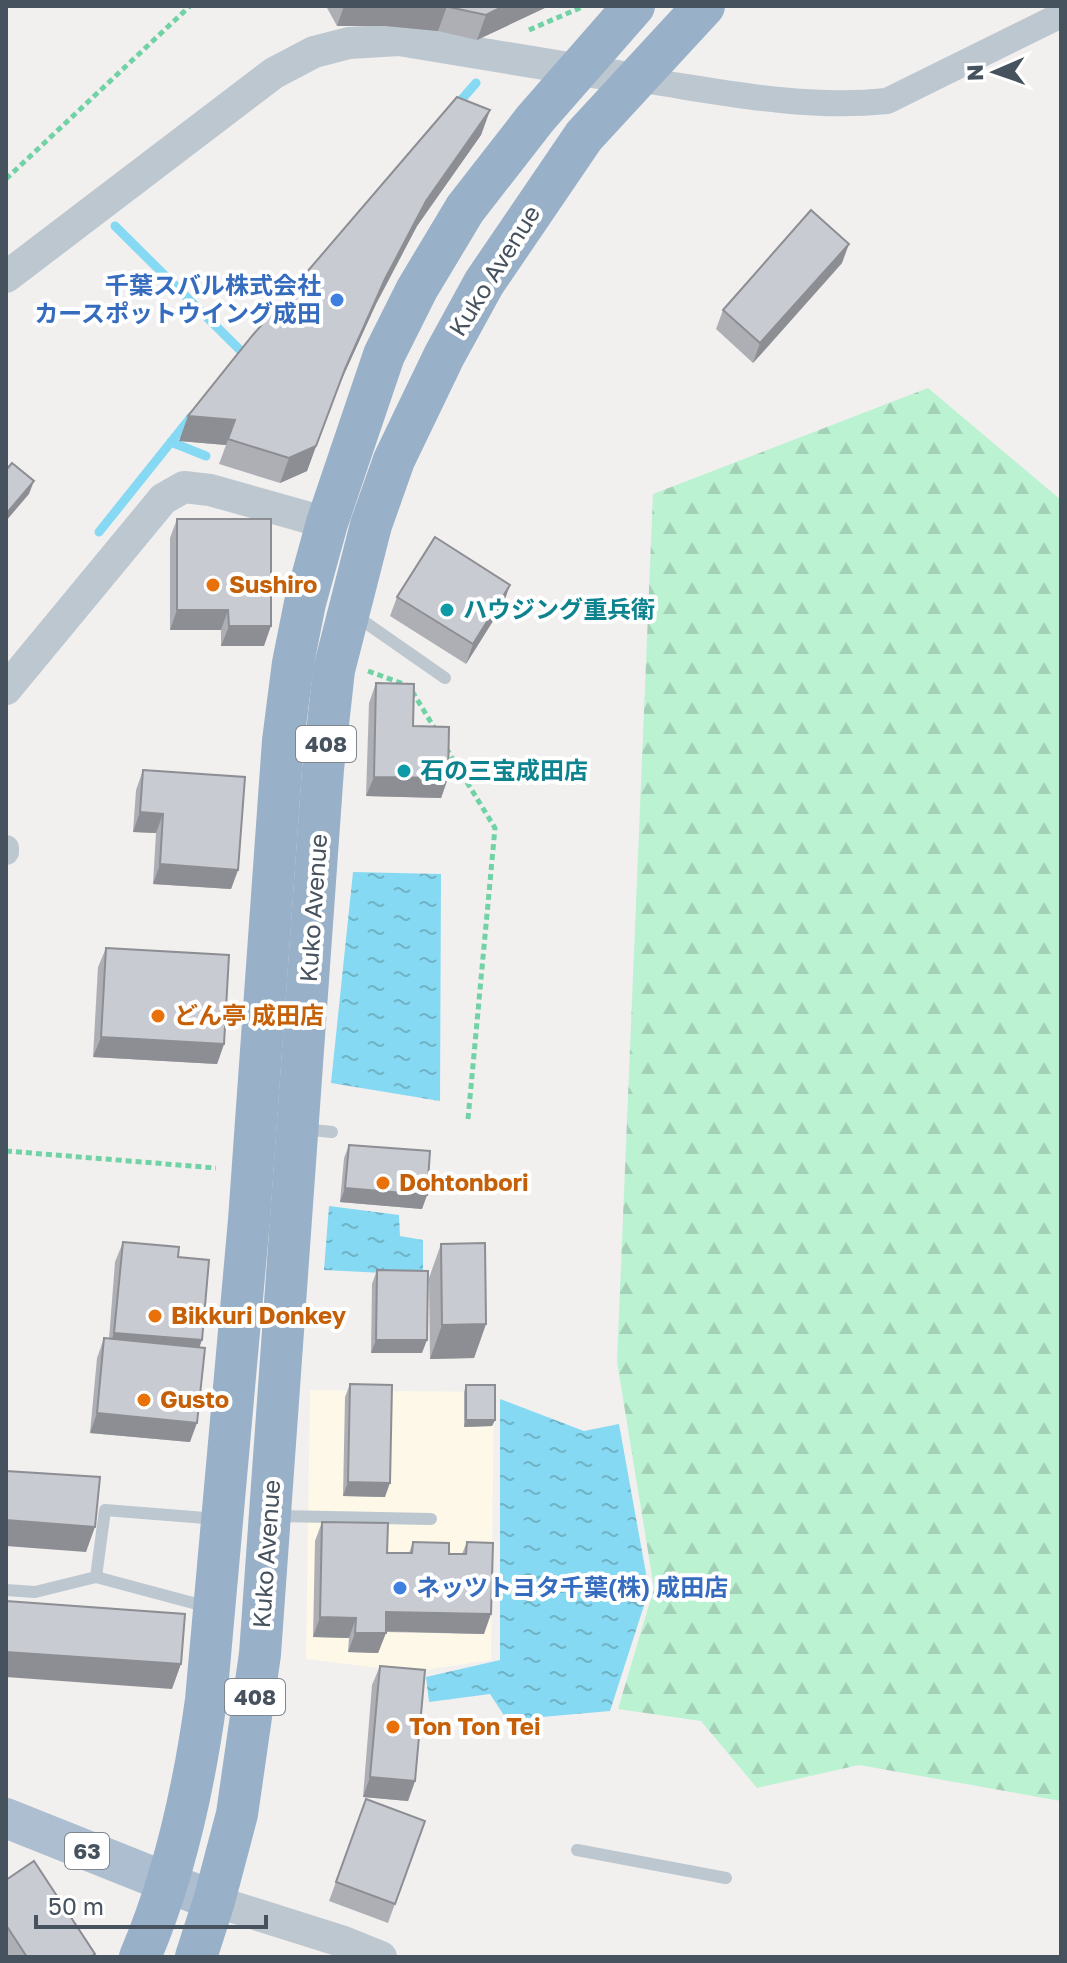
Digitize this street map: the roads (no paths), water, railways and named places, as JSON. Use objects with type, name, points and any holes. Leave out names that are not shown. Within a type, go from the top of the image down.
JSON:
[{"type":"highway","name":"Kuko Avenue","points":[[140,1957],[168,1882],[197,1762],[224,1519],[259,1093],[283,741],[293,663],[327,523],[384,355],[417,289],[465,209],[535,119],[634,6]]},
{"type":"highway","name":"Kuko Avenue","points":[[196,1957],[237,1814],[248,1749],[260,1654],[270,1516],[300,1316],[315,1130],[323,769],[337,658],[348,609],[371,525],[394,460],[444,356],[484,283],[584,136],[704,6]]},
{"type":"main road","name":"63","points":[[6,1818],[214,1901]]},
{"type":"street","points":[[6,277],[274,73],[314,52],[349,43],[399,40],[809,104],[855,104],[887,101],[1061,15]]},
{"type":"street","points":[[6,689],[163,499],[184,487],[210,490],[327,523]]},
{"type":"street","points":[[214,1901],[344,1942],[381,1957]]},
{"type":"lane","points":[[348,609],[445,678]]},
{"type":"lane","points":[[96,1577],[105,1510],[224,1519]]},
{"type":"lane","points":[[270,1516],[431,1519]]},
{"type":"lane","points":[[6,1590],[35,1592],[96,1577],[215,1609]]},
{"type":"lane","points":[[577,1850],[726,1878]]},
{"type":"water","points":[[353,872],[441,874],[440,1101],[331,1083]]},
{"type":"water","points":[[329,1206],[399,1215],[400,1236],[423,1240],[423,1275],[324,1270]]},
{"type":"water","points":[[500,1399],[584,1431],[619,1424],[649,1590],[610,1711],[507,1720],[490,1694],[429,1702],[426,1677],[500,1660]]},
{"type":"waterway","points":[[455,107],[476,83]]},
{"type":"waterway","points":[[115,226],[243,353]]},
{"type":"waterway","points":[[99,532],[191,417]]},
{"type":"waterway","points":[[171,442],[206,456]]},
{"type":"place","name":"千葉スバル株式会社 カースポットウイング成田","points":[[337,300]]},
{"type":"place","name":"Sushiro","points":[[213,585]]},
{"type":"place","name":"ハウジング重兵衛","points":[[447,610]]},
{"type":"place","name":"石の三宝成田店","points":[[404,771]]},
{"type":"place","name":"どん亭 成田店","points":[[158,1016]]},
{"type":"place","name":"Dohtonbori","points":[[383,1183]]},
{"type":"place","name":"Bikkuri Donkey","points":[[155,1316]]},
{"type":"place","name":"Gusto","points":[[144,1400]]},
{"type":"place","name":"ネッツトヨタ千葉(株) 成田店","points":[[400,1588]]},
{"type":"place","name":"Ton Ton Tei","points":[[393,1727]]}]
